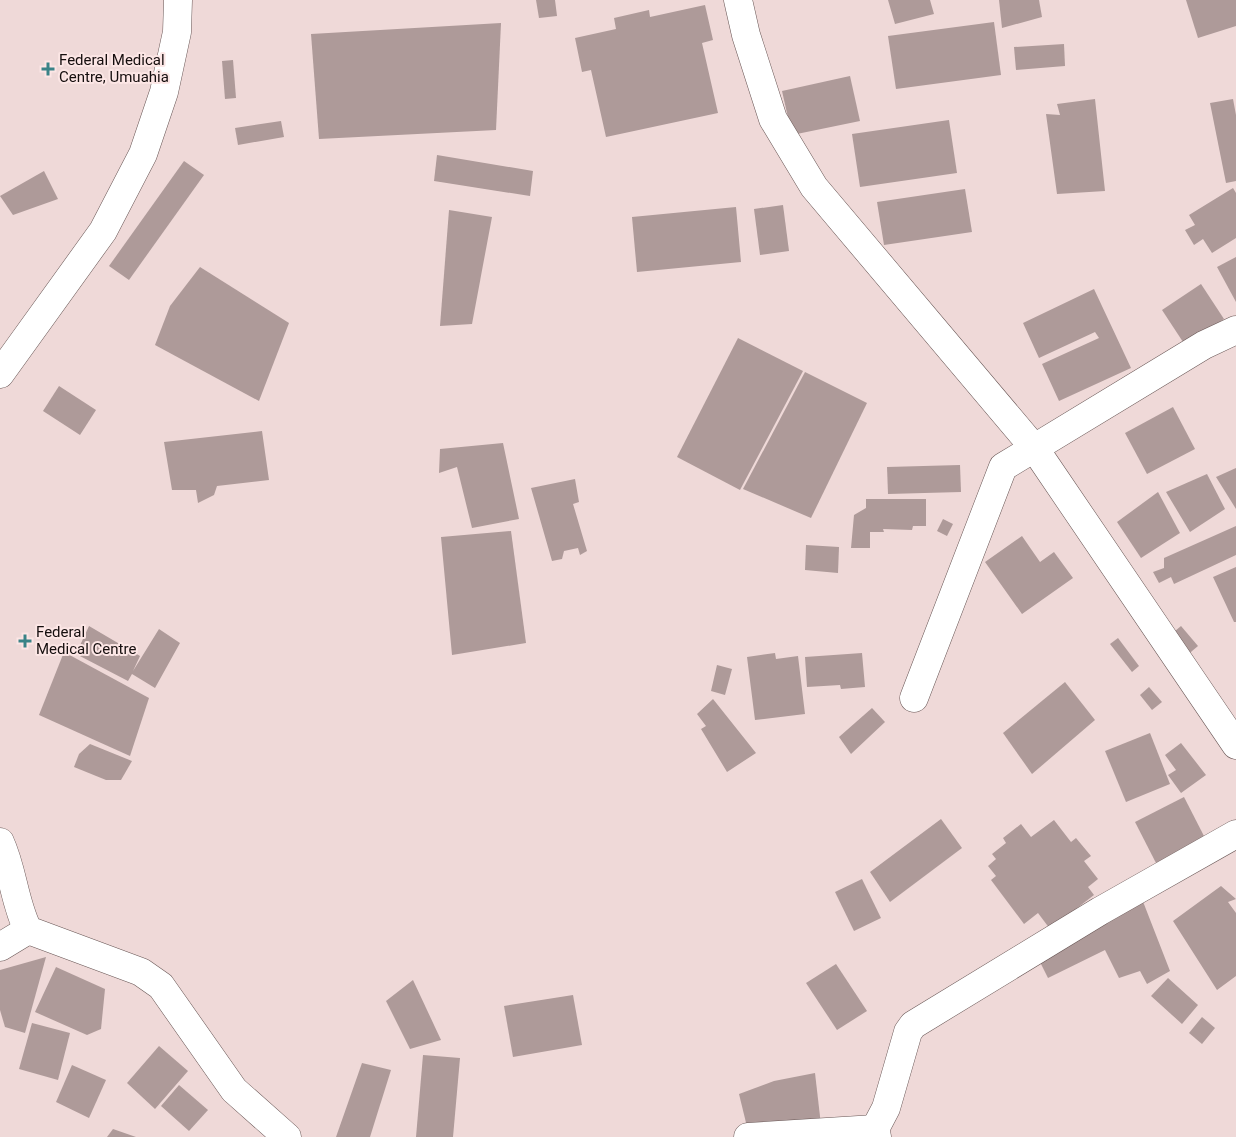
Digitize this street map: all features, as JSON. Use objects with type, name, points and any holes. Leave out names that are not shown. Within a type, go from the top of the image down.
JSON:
[{"type":"street","points":[[0,374],[103,231],[143,154],[164,92],[177,32],[178,0]]},
{"type":"street","points":[[738,0],[746,36],[773,119],[814,187],[1035,449],[1236,745]]},
{"type":"street","points":[[914,698],[1003,467],[1204,345],[1236,330]]},
{"type":"street","points":[[748,1137],[876,1133],[886,1108],[908,1032],[913,1025],[1100,911],[1236,834]]},
{"type":"street","points":[[0,842],[9,860],[20,915],[28,930],[141,972],[160,986],[234,1090],[287,1137]]},
{"type":"street","points":[[0,947],[28,930]]},
{"type":"building","points":[[536,0],[555,0],[557,16],[539,18]]},
{"type":"building","points":[[888,0],[930,0],[934,14],[895,24]]},
{"type":"building","points":[[999,0],[1039,0],[1042,17],[1002,28]]},
{"type":"building","points":[[1186,0],[1236,0],[1236,26],[1198,38]]},
{"type":"building","points":[[705,5],[713,40],[702,43],[718,113],[606,137],[591,70],[582,72],[575,38],[616,29],[614,18],[649,10],[650,17]]},
{"type":"building","points":[[994,22],[1001,75],[896,89],[888,36]]},
{"type":"building","points":[[501,23],[496,130],[319,139],[311,34]]},
{"type":"building","points":[[1064,44],[1065,66],[1016,70],[1014,47]]},
{"type":"building","points":[[233,60],[236,98],[225,99],[222,61]]},
{"type":"building","points":[[850,76],[860,121],[792,135],[782,91]]},
{"type":"building","points":[[1095,99],[1105,191],[1057,194],[1046,114],[1060,115],[1057,104]]},
{"type":"building","points":[[1233,99],[1236,115],[1236,181],[1226,183],[1210,103]]},
{"type":"building","points":[[949,120],[957,173],[860,187],[852,134]]},
{"type":"building","points":[[281,121],[284,137],[238,145],[235,128]]},
{"type":"building","points":[[437,155],[533,171],[530,196],[434,181]]},
{"type":"building","points":[[184,161],[204,175],[129,280],[109,266]]},
{"type":"building","points":[[44,171],[58,199],[13,215],[0,196]]},
{"type":"building","points":[[1233,188],[1236,193],[1236,238],[1212,253],[1203,239],[1194,245],[1185,230],[1195,225],[1189,215]]},
{"type":"building","points":[[965,189],[972,232],[884,245],[877,202]]},
{"type":"building","points":[[783,205],[789,251],[760,255],[754,209]]},
{"type":"building","points":[[736,207],[741,262],[637,272],[632,217]]},
{"type":"building","points":[[449,210],[492,217],[472,324],[440,326]]},
{"type":"building","points":[[1236,257],[1236,302],[1217,267]]},
{"type":"building","points":[[200,267],[289,323],[259,401],[155,345],[170,306]]},
{"type":"building","points":[[1201,284],[1224,319],[1185,345],[1162,310]]},
{"type":"building","points":[[1094,289],[1131,368],[1059,401],[1042,364],[1099,338],[1095,332],[1039,358],[1023,323]]},
{"type":"building","points":[[738,338],[803,371],[740,490],[677,457]]},
{"type":"building","points":[[805,372],[867,403],[811,518],[743,489]]},
{"type":"building","points":[[59,386],[96,410],[80,435],[43,411]]},
{"type":"building","points":[[1173,407],[1195,449],[1147,474],[1125,433]]},
{"type":"building","points":[[262,431],[269,480],[217,486],[214,495],[198,503],[196,490],[172,490],[164,442]]},
{"type":"building","points":[[503,443],[519,519],[472,528],[457,467],[439,473],[440,449]]},
{"type":"building","points":[[960,465],[961,492],[888,494],[887,467]]},
{"type":"building","points":[[1236,468],[1236,509],[1216,477]]},
{"type":"building","points":[[1207,474],[1225,509],[1190,532],[1166,492]]},
{"type":"building","points":[[575,479],[579,502],[573,504],[587,551],[580,555],[578,548],[564,551],[562,559],[552,561],[531,488]]},
{"type":"building","points":[[1158,492],[1180,533],[1141,558],[1117,522]]},
{"type":"building","points":[[866,499],[926,499],[926,526],[913,526],[912,530],[883,529],[884,532],[870,532],[870,548],[851,548],[854,515],[866,508]]},
{"type":"building","points":[[943,519],[953,524],[947,536],[937,531]]},
{"type":"building","points":[[1236,526],[1236,555],[1174,584],[1171,577],[1159,583],[1153,572],[1164,568],[1164,558]]},
{"type":"building","points":[[511,531],[526,643],[452,655],[441,537]]},
{"type":"building","points":[[1022,536],[1040,562],[1054,552],[1073,578],[1022,614],[985,562]]},
{"type":"building","points":[[806,545],[839,547],[838,573],[805,570]]},
{"type":"building","points":[[1236,567],[1236,622],[1234,622],[1213,577]]},
{"type":"building","points":[[89,626],[140,656],[133,671],[159,629],[180,643],[155,688],[132,674],[128,681],[76,654]]},
{"type":"building","points":[[1181,626],[1198,646],[1185,657],[1168,637]]},
{"type":"building","points":[[1118,638],[1139,666],[1132,672],[1110,644]]},
{"type":"building","points":[[64,652],[149,698],[130,756],[39,715]]},
{"type":"building","points":[[775,653],[776,659],[798,656],[805,714],[755,720],[747,657]]},
{"type":"building","points":[[862,653],[865,687],[841,689],[840,685],[807,687],[805,657]]},
{"type":"building","points":[[717,665],[732,669],[725,695],[711,691]]},
{"type":"building","points":[[1065,682],[1095,720],[1032,774],[1003,733]]},
{"type":"building","points":[[1149,687],[1162,702],[1152,710],[1140,695]]},
{"type":"building","points":[[713,699],[756,753],[727,772],[701,729],[706,726],[697,714]]},
{"type":"building","points":[[872,708],[885,722],[851,754],[839,737]]},
{"type":"building","points":[[1150,733],[1170,784],[1126,802],[1105,751]]},
{"type":"building","points":[[1181,743],[1206,775],[1181,793],[1168,775],[1176,770],[1165,755]]},
{"type":"building","points":[[90,744],[132,761],[121,780],[106,780],[74,767],[79,754]]},
{"type":"building","points":[[1184,797],[1205,838],[1156,863],[1135,822]]},
{"type":"building","points":[[941,819],[962,848],[890,902],[870,872]]},
{"type":"building","points":[[1054,820],[1071,842],[1076,838],[1091,856],[1084,861],[1098,879],[1088,887],[1094,895],[1050,929],[1038,913],[1024,924],[991,880],[996,876],[988,866],[996,859],[992,854],[1006,843],[1003,838],[1021,824],[1031,837]]},
{"type":"building","points":[[862,879],[881,918],[854,931],[835,892]]},
{"type":"building","points":[[1221,886],[1236,899],[1228,902],[1236,913],[1236,976],[1217,990],[1173,921]]},
{"type":"building","points":[[1142,899],[1170,971],[1147,984],[1140,971],[1119,978],[1105,950],[1048,978],[1039,960]]},
{"type":"building","points":[[46,957],[25,1033],[5,1027],[0,1010],[0,970]]},
{"type":"building","points":[[836,964],[867,1011],[837,1030],[806,983]]},
{"type":"building","points":[[56,967],[105,989],[101,1029],[87,1035],[35,1012]]},
{"type":"building","points":[[1168,978],[1198,1005],[1182,1024],[1151,996]]},
{"type":"building","points":[[413,980],[441,1040],[410,1049],[386,1001]]},
{"type":"building","points":[[573,995],[582,1045],[513,1057],[504,1006]]},
{"type":"building","points":[[1202,1017],[1215,1028],[1202,1044],[1189,1033]]},
{"type":"building","points":[[32,1023],[70,1033],[58,1080],[19,1069]]},
{"type":"building","points":[[159,1046],[188,1071],[155,1109],[127,1083]]},
{"type":"building","points":[[423,1055],[460,1058],[453,1137],[416,1137]]},
{"type":"building","points":[[362,1063],[391,1070],[370,1137],[336,1137]]},
{"type":"building","points":[[72,1065],[106,1080],[89,1118],[56,1102]]},
{"type":"building","points":[[815,1073],[821,1125],[749,1135],[739,1094],[774,1081]]},
{"type":"building","points":[[179,1085],[208,1110],[189,1131],[161,1106]]},
{"type":"building","points":[[113,1129],[136,1137],[107,1137]]},
{"type":"place","name":"Federal Medical Centre, Umuahia","points":[[48,69]]},
{"type":"place","name":"Federal Medical Centre","points":[[25,641]]}]
